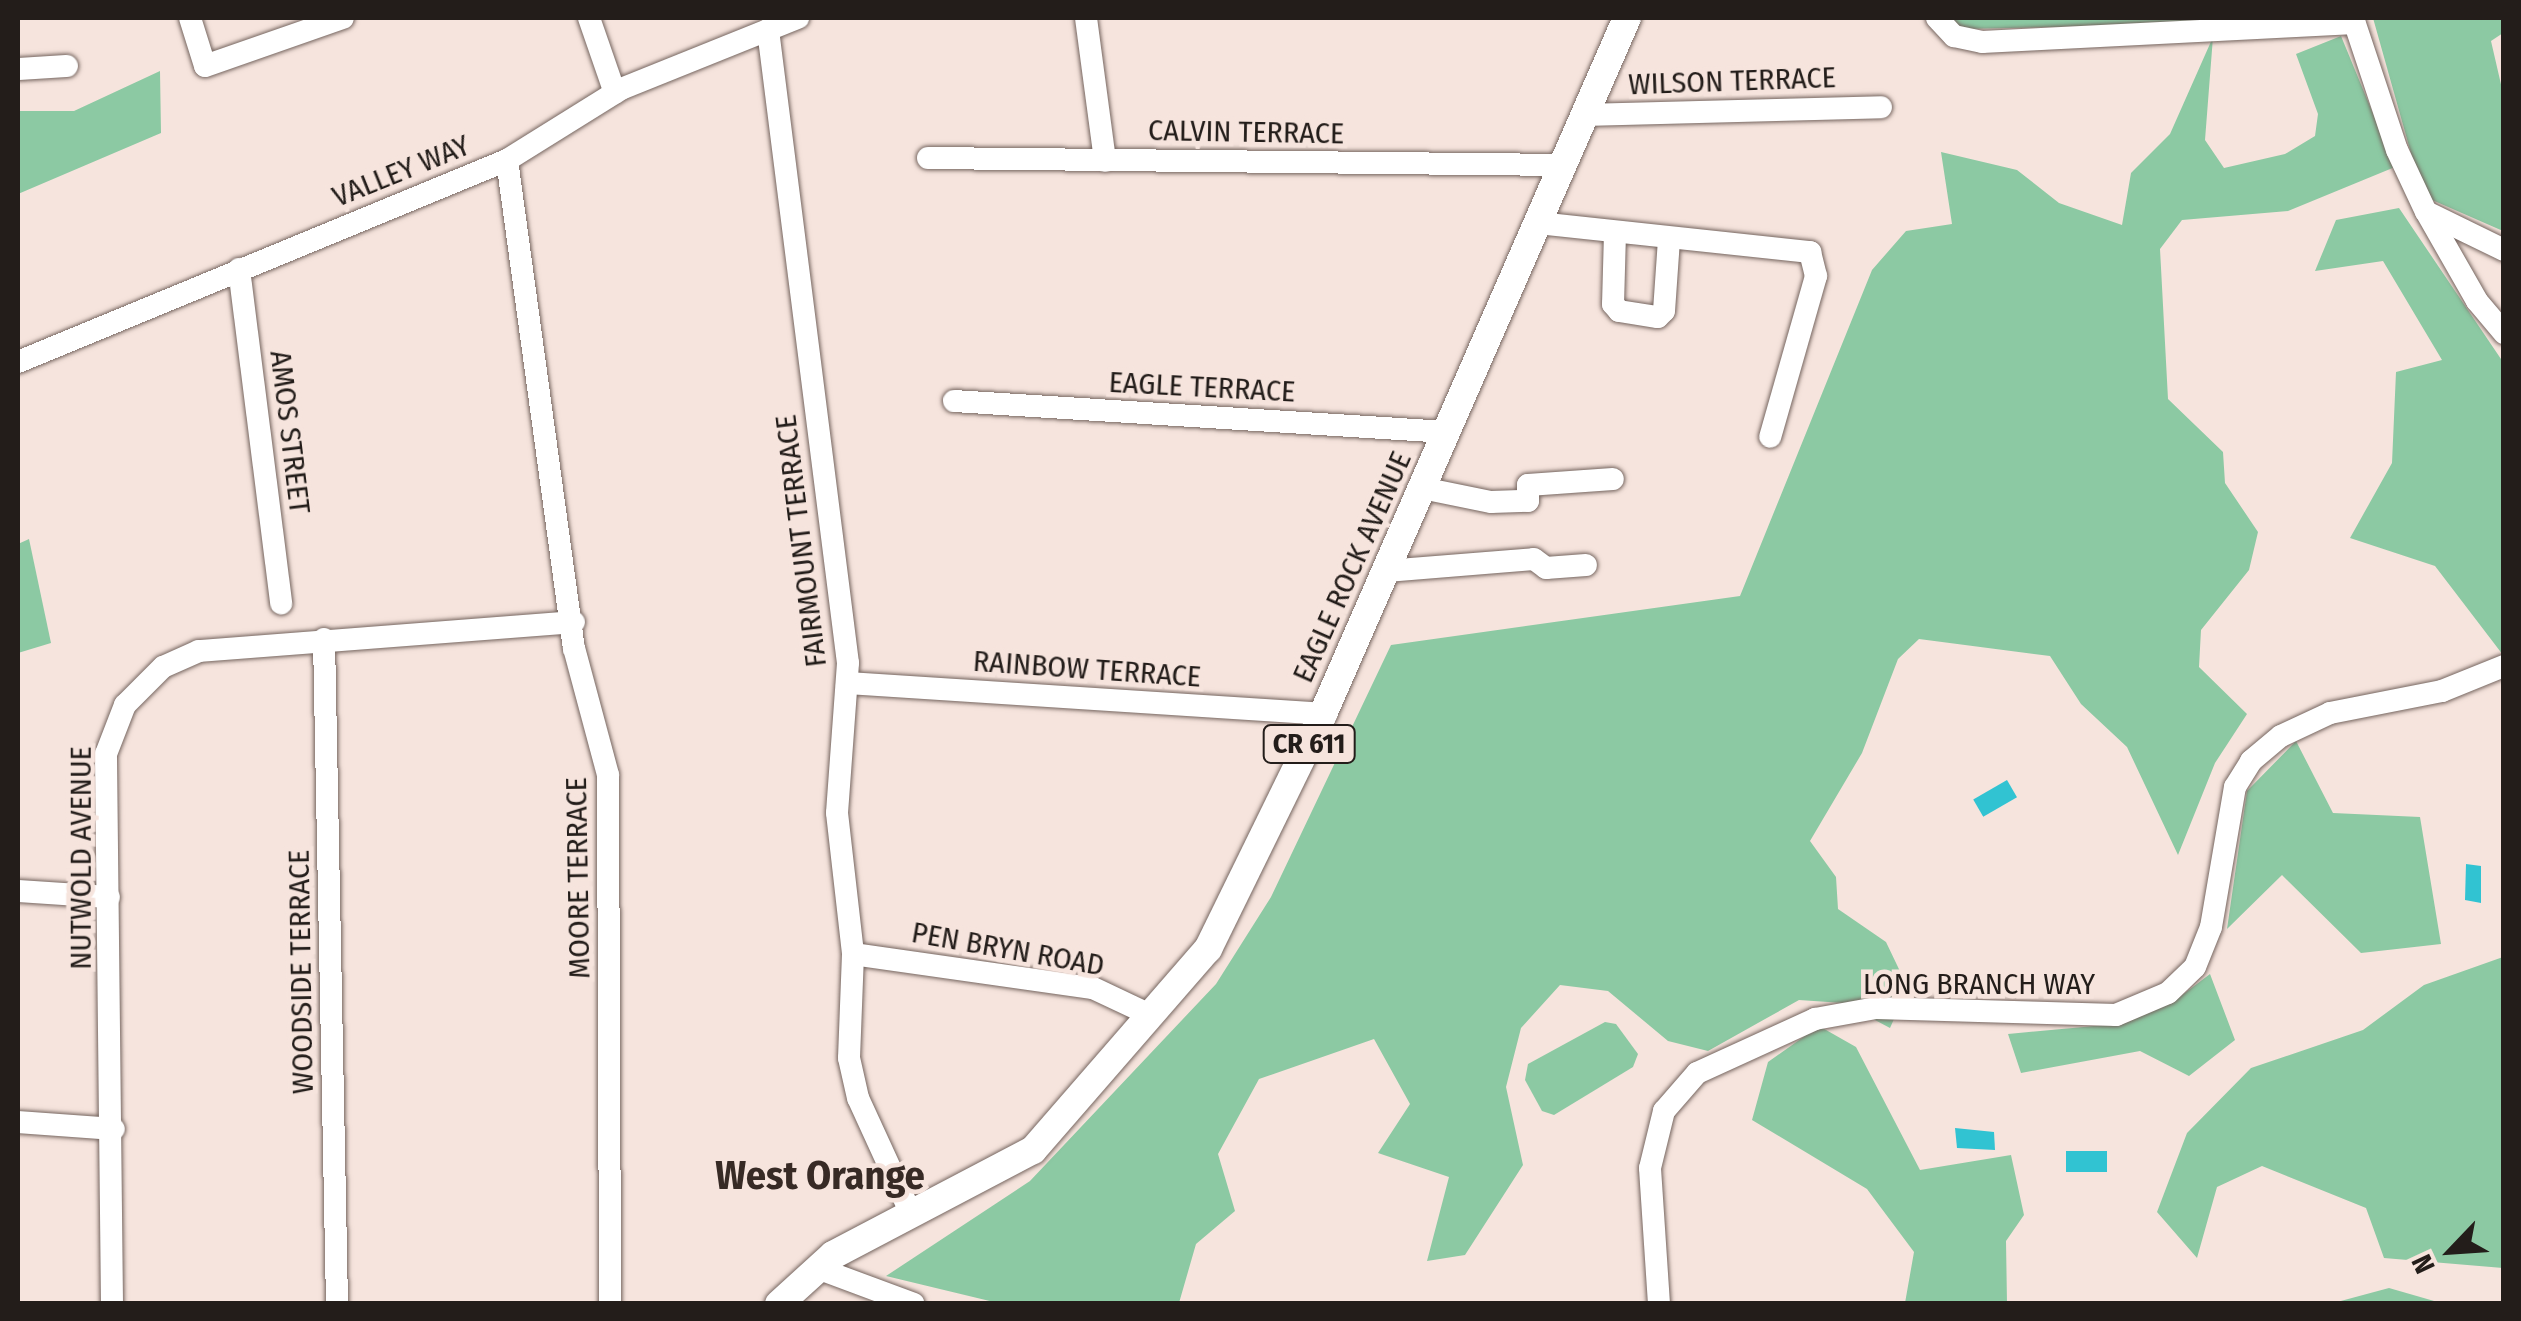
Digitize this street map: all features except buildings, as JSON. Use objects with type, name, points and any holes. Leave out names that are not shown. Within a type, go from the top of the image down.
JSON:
[{"type":"main road","name":"EAGLE ROCK AVENUE","points":[[780,1304],[817,1268],[1032,1150],[1150,1016],[1228,916],[1324,714],[1627,18]]},
{"type":"street","points":[[190,18],[205,66],[343,18]]},
{"type":"street","points":[[589,18],[615,93]]},
{"type":"street","name":"VALLEY WAY","points":[[18,362],[507,160],[615,93],[798,18]]},
{"type":"street","points":[[1086,18],[1105,161]]},
{"type":"street","points":[[1936,18],[1954,36],[1982,42],[2354,20],[2397,150],[2426,212],[2477,301],[2504,333]]},
{"type":"street","name":"FAIRMOUNT TERRACE","points":[[768,30],[847,683],[837,813],[853,954],[849,1058],[858,1098],[912,1214]]},
{"type":"street","points":[[18,69],[67,66]]},
{"type":"street","name":"WILSON TERRACE","points":[[1585,115],[1881,107]]},
{"type":"street","name":"CALVIN TERRACE","points":[[928,158],[1563,165]]},
{"type":"street","name":"MOORE TERRACE","points":[[507,160],[574,622],[574,648],[608,775],[610,1304]]},
{"type":"street","points":[[2426,212],[2504,250]]},
{"type":"street","points":[[1538,223],[1670,240],[1794,246],[1815,261],[1816,276],[1770,437]]},
{"type":"street","points":[[1615,233],[1613,304],[1619,311],[1658,317],[1664,311],[1670,240]]},
{"type":"street","name":"AMOS STREET","points":[[239,269],[281,602]]},
{"type":"street","name":"EAGLE TERRACE","points":[[954,402],[1447,432]]},
{"type":"street","points":[[1422,488],[1492,502],[1528,501],[1528,485],[1614,479]]},
{"type":"street","points":[[1386,571],[1534,559],[1546,568],[1586,565]]},
{"type":"street","name":"NUTWOLD AVENUE","points":[[112,1304],[114,1129],[106,754],[125,704],[162,667],[186,655],[324,638],[574,622]]},
{"type":"street","name":"WOODSIDE TERRACE","points":[[324,638],[337,1304]]},
{"type":"street","name":"LONG BRANCH WAY","points":[[1659,1304],[1650,1168],[1664,1111],[1697,1073],[1814,1018],[1876,1008],[2116,1014],[2168,993],[2195,966],[2211,927],[2236,787],[2251,761],[2281,736],[2330,713],[2442,691],[2504,666]]},
{"type":"street","name":"RAINBOW TERRACE","points":[[847,683],[1324,714]]},
{"type":"street","points":[[18,891],[109,897]]},
{"type":"street","name":"PEN BRYN ROAD","points":[[853,954],[1093,988],[1150,1016]]},
{"type":"street","points":[[18,1122],[114,1129]]},
{"type":"street","points":[[817,1268],[914,1304]]},
{"type":"green space","points":[[1952,18],[2232,18],[2241,23],[1962,29]]},
{"type":"green space","points":[[2373,18],[2503,18],[2503,33],[2491,41],[2503,93],[2503,231],[2423,196]]},
{"type":"green space","points":[[2341,36],[2395,167],[2288,211],[2182,220],[2160,249],[2168,399],[2223,452],[2225,483],[2258,532],[2249,570],[2201,630],[2199,667],[2247,714],[2215,763],[2178,855],[2127,747],[2081,704],[2050,656],[1919,639],[1898,659],[1862,753],[1810,841],[1836,877],[1838,909],[1886,942],[1908,988],[1890,1028],[1843,1003],[1799,1000],[1708,1051],[1668,1041],[1608,991],[1560,985],[1521,1028],[1506,1087],[1523,1165],[1465,1255],[1427,1261],[1449,1177],[1378,1153],[1410,1104],[1374,1039],[1259,1079],[1218,1154],[1235,1211],[1196,1244],[1179,1303],[998,1303],[886,1276],[1030,1181],[1216,984],[1271,897],[1391,645],[1740,596],[1872,270],[1906,231],[1952,224],[1941,152],[2017,170],[2059,203],[2122,225],[2131,173],[2170,134],[2213,37],[2205,140],[2224,168],[2285,154],[2315,136],[2318,114],[2296,54]]},
{"type":"green space","points":[[160,71],[161,133],[18,194],[18,111],[74,111]]},
{"type":"green space","points":[[2399,208],[2503,362],[2503,655],[2435,566],[2350,538],[2392,463],[2396,372],[2442,360],[2383,261],[2315,271],[2336,220]]},
{"type":"green space","points":[[29,539],[51,643],[18,653],[18,544]]},
{"type":"green space","points":[[2296,741],[2333,813],[2420,817],[2441,944],[2361,953],[2282,875],[2227,929],[2247,791]]},
{"type":"green space","points":[[2503,957],[2503,1268],[2384,1258],[2366,1208],[2262,1166],[2217,1187],[2197,1258],[2157,1212],[2187,1133],[2251,1068],[2363,1030],[2424,985]]},
{"type":"green space","points":[[2210,974],[2235,1040],[2189,1076],[2140,1051],[2021,1073],[2008,1034],[2105,1025],[2173,1002]]},
{"type":"green space","points":[[1605,1022],[1616,1024],[1638,1054],[1633,1067],[1554,1115],[1542,1111],[1525,1080],[1528,1064]]},
{"type":"green space","points":[[1819,1026],[1856,1047],[1920,1170],[2011,1155],[2024,1215],[2006,1241],[2007,1303],[1905,1303],[1914,1252],[1867,1189],[1752,1120],[1768,1062]]},
{"type":"green space","points":[[2389,1288],[2441,1303],[2337,1303],[2337,1302]]},
{"type":"water","points":[[2007,780],[2017,797],[1983,817],[1973,800]]},
{"type":"water","points":[[2466,864],[2481,866],[2481,903],[2465,900]]},
{"type":"water","points":[[1955,1128],[1994,1132],[1995,1150],[1957,1148]]},
{"type":"water","points":[[2066,1151],[2107,1151],[2107,1172],[2066,1172]]},
{"type":"district","name":"West Orange","points":[[820,1176]]}]
